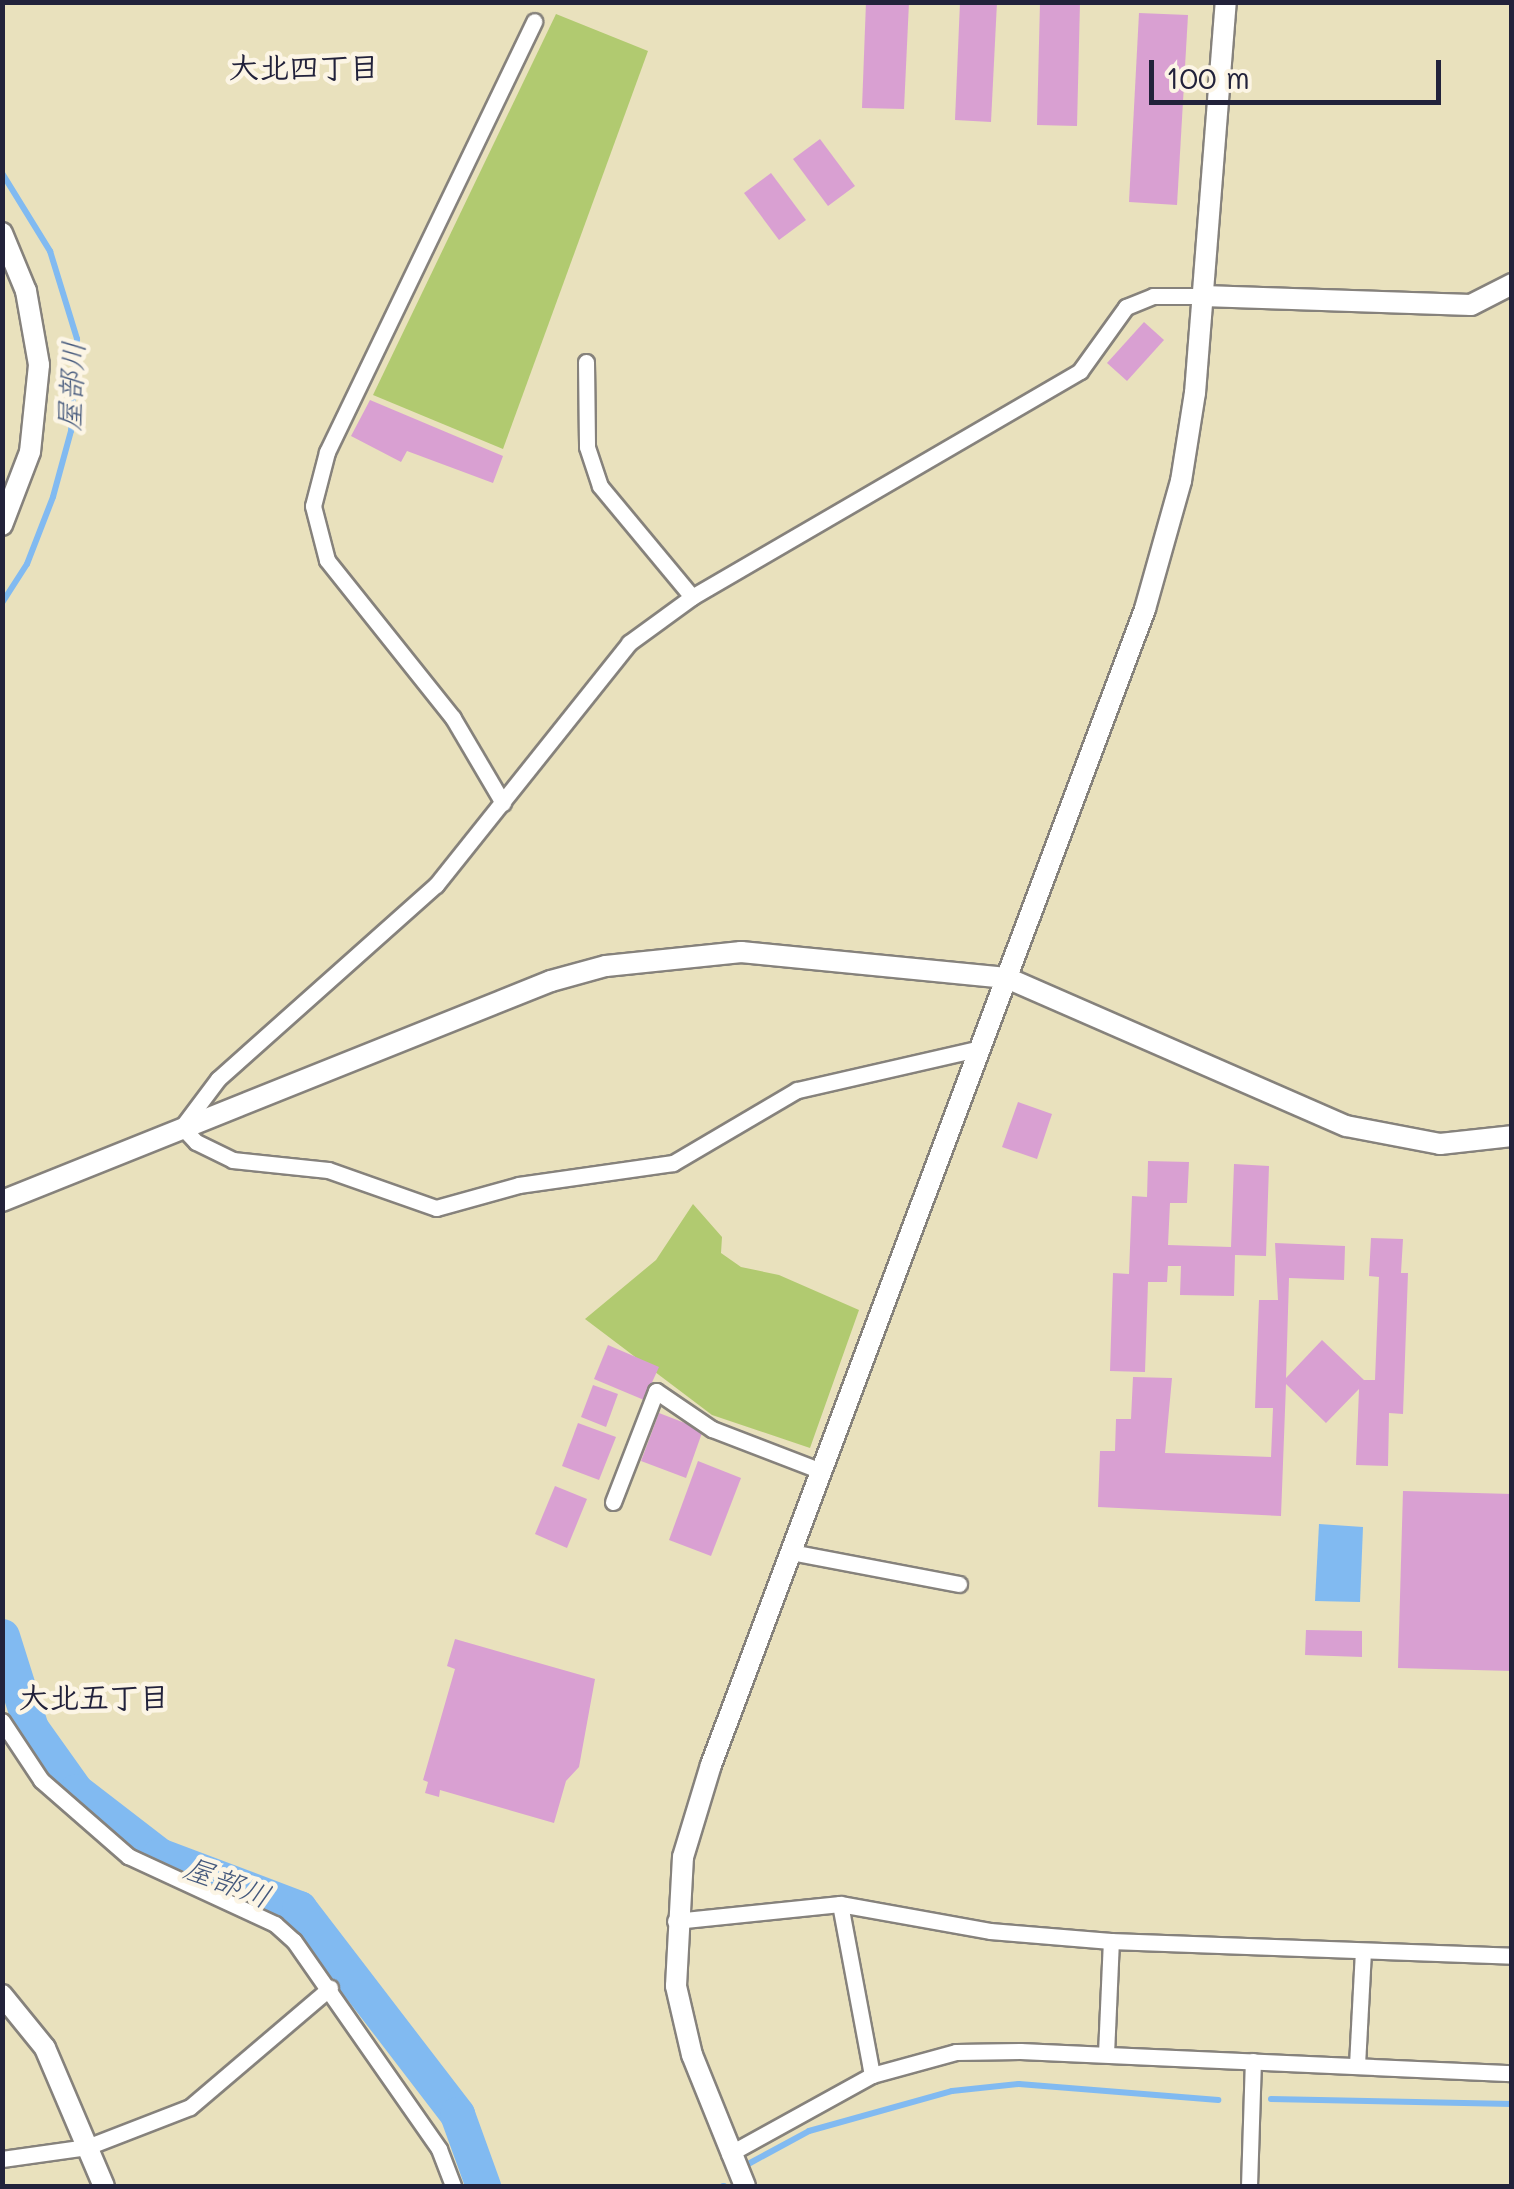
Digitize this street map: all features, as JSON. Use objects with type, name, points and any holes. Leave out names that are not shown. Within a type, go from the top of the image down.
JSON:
[{"type":"street","points":[[745,2186],[728,2154],[692,2056],[676,1986],[675,1921],[683,1856],[711,1765],[1155,572],[1181,481],[1203,296],[1226,2]]},
{"type":"street","points":[[503,803],[453,718],[327,560],[313,506],[327,452],[534,21]]},
{"type":"street","points":[[2,234],[26,290],[38,365],[30,452],[2,525]]},
{"type":"street","points":[[182,1127],[218,1080],[436,885],[629,642],[692,596],[1080,370],[1126,307],[1154,296],[1471,305],[1512,284]]},
{"type":"street","points":[[586,362],[588,447],[600,486],[692,596]]},
{"type":"street","points":[[2,1201],[504,999],[606,966],[741,952],[1007,978],[1346,1126],[1399,1142],[1440,1144],[1512,1136]]},
{"type":"street","points":[[182,1127],[196,1142],[233,1160],[328,1170],[436,1208],[520,1186],[673,1164],[797,1090],[981,1048]]},
{"type":"street","points":[[612,1502],[656,1392],[712,1429],[821,1471]]},
{"type":"street","points":[[791,1552],[959,1584]]},
{"type":"street","points":[[2,1722],[66,1807],[128,1856],[274,1924],[330,1988],[439,2149],[453,2186]]},
{"type":"street","points":[[675,1921],[840,1904],[990,1931],[1111,1941],[1512,1956]]},
{"type":"street","points":[[840,1904],[872,2074]]},
{"type":"street","points":[[1106,2054],[1111,1941]]},
{"type":"street","points":[[1358,2065],[1363,1952]]},
{"type":"street","points":[[2,2159],[88,2147],[190,2107],[330,1988]]},
{"type":"street","points":[[2,1995],[45,2048],[104,2186]]},
{"type":"street","points":[[728,2154],[872,2074],[956,2052],[1106,2054],[1512,2073]]},
{"type":"street","points":[[1249,2186],[1253,2061]]},
{"type":"green space","points":[[556,14],[648,51],[503,449],[373,395]]},
{"type":"green space","points":[[693,1204],[722,1237],[721,1253],[741,1267],[779,1275],[859,1310],[810,1448],[712,1415],[585,1319],[656,1260]]},
{"type":"water","points":[[1319,1524],[1363,1527],[1360,1602],[1315,1601]]},
{"type":"building","points":[[866,2],[909,2],[904,109],[862,108]]},
{"type":"building","points":[[960,2],[997,2],[991,122],[955,120]]},
{"type":"building","points":[[1040,2],[1080,2],[1077,126],[1037,125]]},
{"type":"building","points":[[1139,13],[1188,15],[1177,205],[1129,202]]},
{"type":"building","points":[[820,139],[855,186],[828,206],[793,159]]},
{"type":"building","points":[[771,173],[806,220],[779,240],[744,193]]},
{"type":"building","points":[[1144,322],[1164,340],[1127,381],[1107,363]]},
{"type":"building","points":[[370,400],[503,456],[493,483],[407,451],[401,462],[351,436]]},
{"type":"building","points":[[1018,1102],[1052,1114],[1037,1159],[1002,1147]]},
{"type":"building","points":[[1148,1161],[1189,1162],[1187,1203],[1170,1203],[1168,1245],[1231,1247],[1234,1164],[1269,1166],[1266,1256],[1235,1255],[1234,1296],[1180,1295],[1181,1266],[1168,1266],[1167,1282],[1148,1282],[1145,1372],[1110,1371],[1113,1273],[1129,1274],[1132,1196],[1147,1197]]},
{"type":"building","points":[[1371,1238],[1403,1239],[1401,1273],[1408,1273],[1403,1414],[1389,1413],[1388,1466],[1356,1465],[1359,1389],[1326,1423],[1286,1384],[1281,1516],[1098,1507],[1100,1451],[1115,1451],[1116,1419],[1131,1419],[1133,1377],[1172,1378],[1165,1453],[1271,1457],[1273,1408],[1255,1408],[1259,1300],[1278,1300],[1275,1243],[1345,1246],[1344,1280],[1289,1278],[1286,1378],[1322,1340],[1364,1380],[1375,1380],[1379,1277],[1369,1276]]},
{"type":"building","points":[[608,1345],[659,1367],[644,1400],[594,1379]]},
{"type":"building","points":[[593,1385],[618,1394],[606,1427],[581,1417]]},
{"type":"building","points":[[659,1413],[703,1430],[686,1478],[641,1461]]},
{"type":"building","points":[[578,1423],[616,1437],[599,1480],[562,1466]]},
{"type":"building","points":[[698,1461],[741,1478],[711,1556],[669,1540]]},
{"type":"building","points":[[555,1486],[587,1499],[567,1548],[535,1534]]},
{"type":"building","points":[[1403,1491],[1512,1494],[1512,1671],[1398,1668]]},
{"type":"building","points":[[1306,1630],[1362,1631],[1362,1657],[1305,1655]]},
{"type":"building","points":[[455,1639],[595,1679],[579,1767],[566,1781],[554,1823],[440,1790],[439,1797],[425,1793],[428,1782],[423,1780],[455,1669],[447,1666]]},
{"type":"waterway","name":"屋部川","points":[[2,173],[50,251],[77,339],[71,431],[53,497],[27,564],[2,603]]},
{"type":"waterway","name":"屋部川","points":[[2,1636],[31,1728],[76,1791],[159,1855],[299,1908],[457,2114],[483,2186]]},
{"type":"waterway","points":[[750,2163],[809,2131],[952,2091],[1019,2084],[1218,2100]]},
{"type":"waterway","points":[[1271,2099],[1512,2104]]},
{"type":"district","name":"大北四丁目","points":[[304,66]]},
{"type":"district","name":"大北五丁目","points":[[94,1696]]}]
